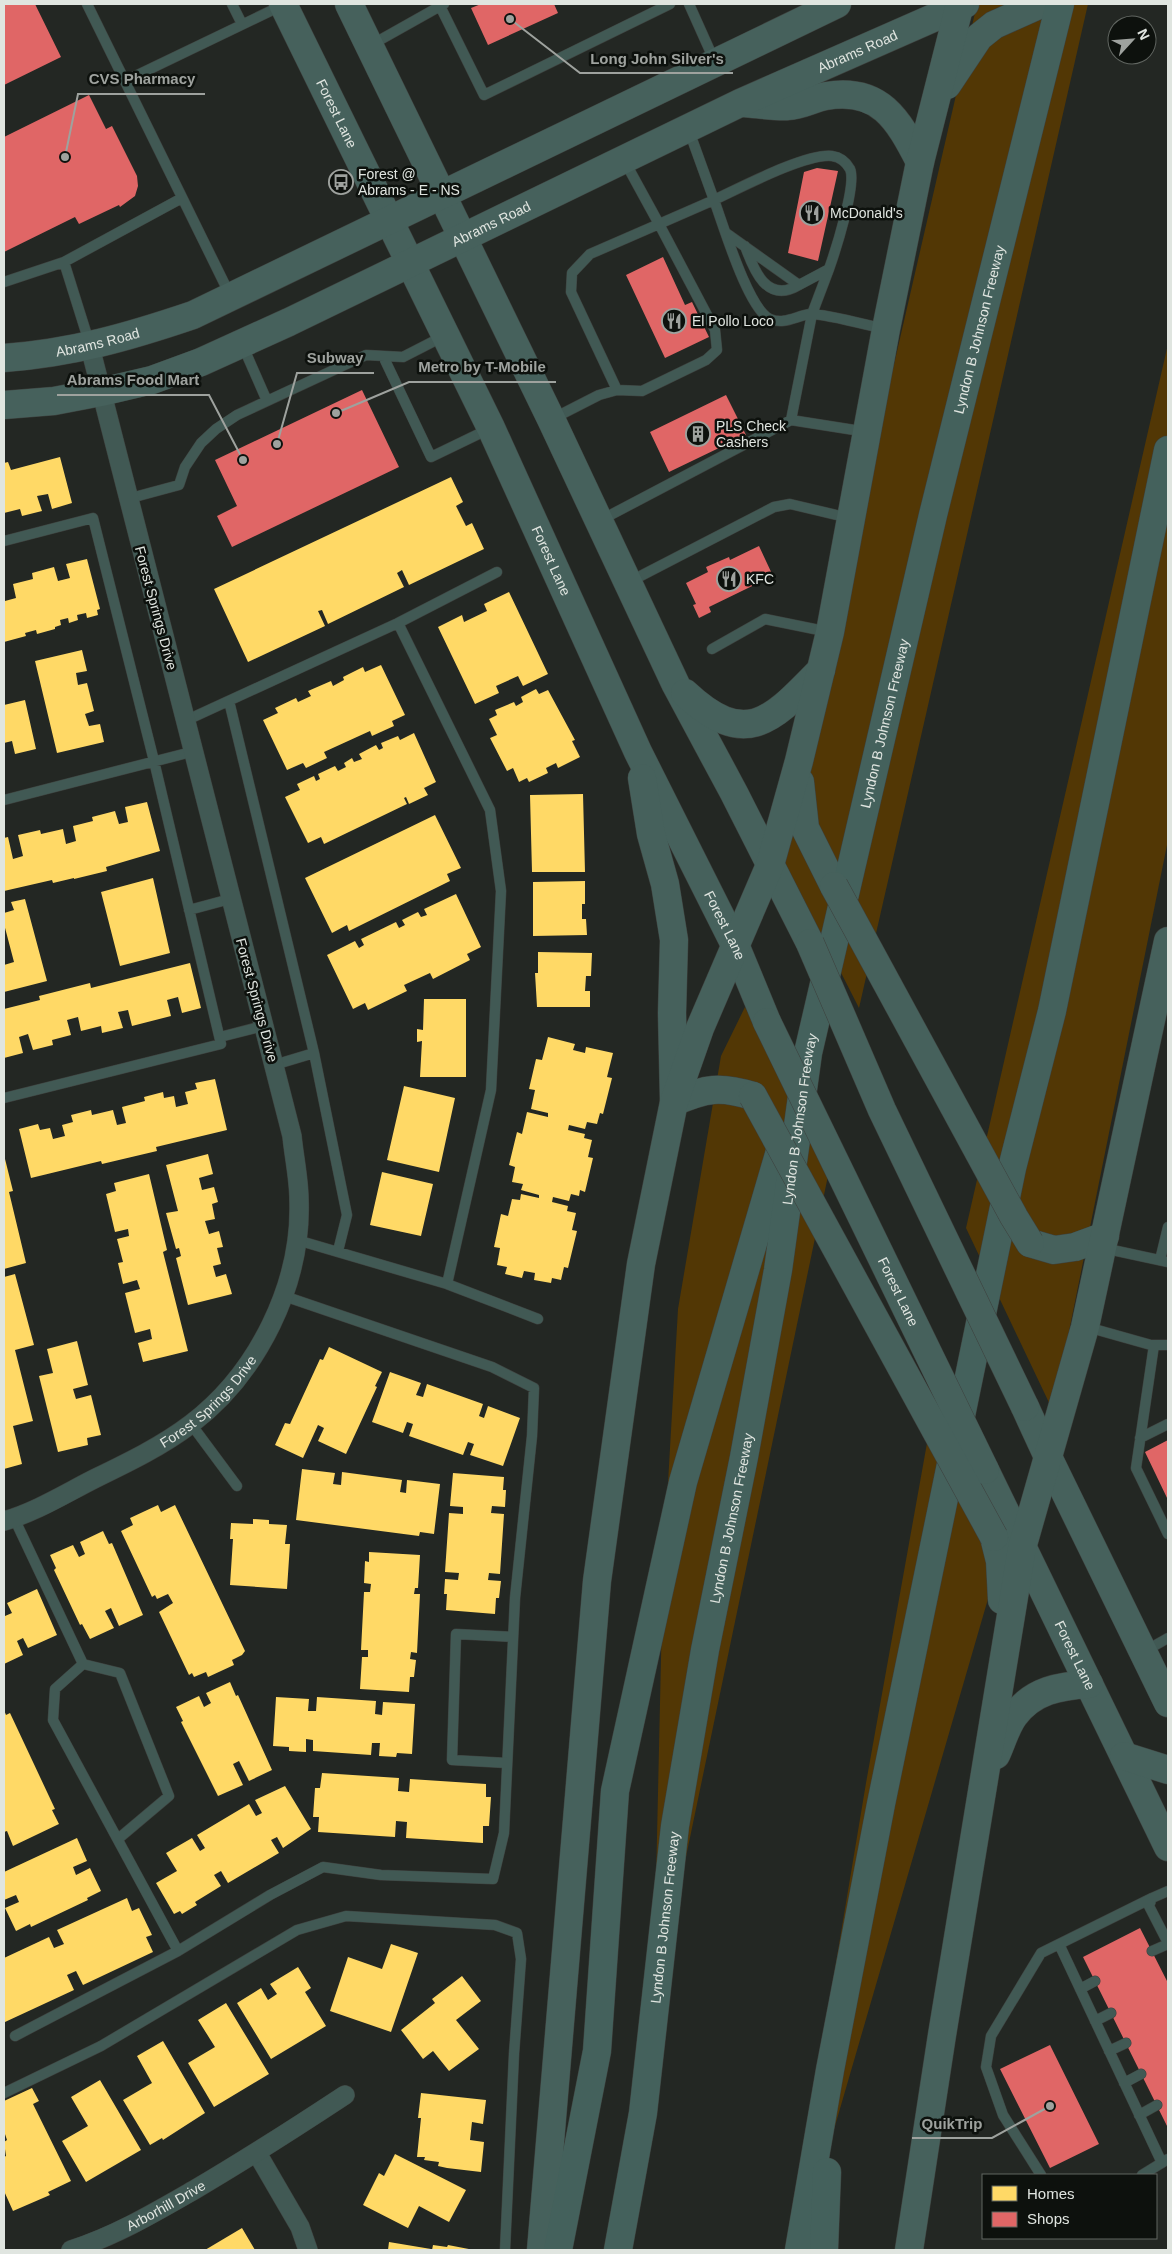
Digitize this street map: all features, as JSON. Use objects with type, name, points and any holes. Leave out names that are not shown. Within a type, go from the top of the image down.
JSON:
[{"type":"highway","name":"Lyndon B Johnson Freeway","points":[[618,2250],[643,2113],[675,1826],[705,1650],[744,1457],[778,1270],[808,1053],[933,515],[1060,4]]},
{"type":"highway","points":[[799,2250],[830,2070],[881,1804],[1012,1168],[1052,1011],[1168,450]]},
{"type":"highway","points":[[558,2250],[597,2051],[615,1791],[682,1482],[808,1053]]},
{"type":"highway","points":[[824,2250],[830,2070]]},
{"type":"main road","name":"Forest Lane","points":[[283,4],[491,428],[638,752],[736,947],[767,1022],[1168,1847]]},
{"type":"main road","points":[[349,4],[551,420],[676,686],[810,943],[882,1110],[1168,1703]]},
{"type":"main road","points":[[935,102],[979,37],[994,25],[1041,4]]},
{"type":"main road","points":[[541,2250],[597,1581],[641,1264],[674,1102],[700,1028],[770,865],[799,761],[830,632],[886,329],[920,162],[962,5]]},
{"type":"main road","name":"Abrams Road","points":[[4,405],[54,401],[101,392],[152,380],[201,362],[242,344],[740,103],[962,5]]},
{"type":"main road","name":"Abrams Road","points":[[4,358],[90,347],[124,338],[192,315],[715,63],[822,7]]},
{"type":"main road","points":[[740,103],[791,106],[824,96],[848,93],[865,97],[880,105],[905,133],[920,162]]},
{"type":"main road","points":[[676,686],[697,705],[727,722],[756,724],[786,705],[822,670]]},
{"type":"main road","points":[[638,752],[651,834],[665,884],[674,940],[672,1013],[674,1102]]},
{"type":"main road","points":[[799,761],[802,813],[805,828],[834,886],[1030,1243],[1054,1250],[1104,1242]]},
{"type":"main road","points":[[909,2250],[982,1785],[1022,1548],[1085,1327],[1168,941]]},
{"type":"main road","points":[[674,1102],[700,1091],[717,1088],[753,1096],[994,1537],[1000,1561],[1005,1651]]},
{"type":"main road","points":[[982,1785],[1014,1716],[1036,1695],[1060,1686],[1089,1684]]},
{"type":"main road","points":[[1124,1756],[1168,1770]]},
{"type":"street","name":"Forest Springs Drive","points":[[9,1520],[140,1457],[192,1424],[217,1400],[245,1369],[265,1336],[284,1296],[297,1240],[300,1200],[292,1136],[90,347]]},
{"type":"street","name":"Arborhill Drive","points":[[71,2250],[91,2244],[140,2221],[257,2153],[345,2095]]},
{"type":"street","points":[[257,2153],[300,2227],[308,2250]]},
{"type":"lane","points":[[87,4],[232,297]]},
{"type":"lane","points":[[232,4],[242,24]]},
{"type":"lane","points":[[124,81],[283,4]]},
{"type":"lane","points":[[369,46],[442,5],[484,95],[670,4]]},
{"type":"lane","points":[[689,4],[715,63]]},
{"type":"lane","points":[[688,128],[750,296],[758,310],[769,318],[783,322],[812,314],[886,329]]},
{"type":"lane","points":[[617,390],[571,292],[572,273],[590,254],[793,164],[831,156],[842,159],[850,170],[852,184],[836,250],[812,314],[791,420]]},
{"type":"lane","points":[[551,420],[599,395],[617,390],[642,391],[706,360],[717,350],[715,330],[624,159]]},
{"type":"lane","points":[[4,282],[64,262],[182,198]]},
{"type":"lane","points":[[726,233],[799,285]]},
{"type":"lane","points":[[745,246],[752,268],[764,284],[777,291],[792,289],[829,269]]},
{"type":"lane","points":[[64,262],[90,347]]},
{"type":"lane","points":[[128,499],[178,485],[185,467],[201,443],[216,429],[237,415],[366,355],[403,357],[446,335]]},
{"type":"lane","points":[[242,344],[267,401]]},
{"type":"lane","points":[[383,356],[431,457],[491,428]]},
{"type":"lane","points":[[599,522],[791,420],[868,432]]},
{"type":"lane","points":[[628,582],[774,507],[790,504],[850,518]]},
{"type":"lane","points":[[4,542],[93,518],[154,761],[221,1044],[4,1098]]},
{"type":"lane","points":[[187,720],[398,623],[497,572]]},
{"type":"lane","points":[[712,649],[765,619],[830,632]]},
{"type":"lane","points":[[398,623],[490,810],[501,892],[491,1090],[447,1284]]},
{"type":"lane","points":[[229,701],[314,1053],[348,1216],[338,1251]]},
{"type":"lane","points":[[4,800],[194,750]]},
{"type":"lane","points":[[189,910],[230,899]]},
{"type":"lane","points":[[220,1037],[263,1026]]},
{"type":"lane","points":[[274,1065],[314,1053]]},
{"type":"lane","points":[[1104,1242],[1164,1261],[1168,1227]]},
{"type":"lane","points":[[297,1240],[447,1284],[538,1319]]},
{"type":"lane","points":[[15,2036],[178,1951],[270,1895],[323,1867],[381,1875],[493,1879],[504,1833],[515,1598],[532,1436],[534,1388],[492,1367],[284,1296]]},
{"type":"lane","points":[[1085,1327],[1154,1345],[1168,1345]]},
{"type":"lane","points":[[1154,1345],[1136,1468],[1168,1534]]},
{"type":"lane","points":[[192,1424],[237,1486]]},
{"type":"lane","points":[[1140,1438],[1168,1424]]},
{"type":"lane","points":[[9,1520],[83,1664],[120,1673],[169,1796],[118,1839]]},
{"type":"lane","points":[[507,1763],[452,1760],[456,1634],[513,1637]]},
{"type":"lane","points":[[1144,1651],[1168,1638]]},
{"type":"lane","points":[[83,1664],[55,1690],[53,1720],[178,1951]]},
{"type":"lane","points":[[1040,2174],[1003,2115],[986,2067],[991,2036],[1041,1953],[1168,1891]]},
{"type":"lane","points":[[1152,1898],[1149,1906],[1168,1944],[1152,1951]]},
{"type":"lane","points":[[4,2093],[102,2046],[297,1930],[346,1916],[495,1925],[517,1933],[521,1959],[514,2054],[505,2250]]},
{"type":"lane","points":[[1059,1944],[1139,2115],[1165,2161],[1144,2174]]},
{"type":"lane","points":[[1080,1989],[1095,1981]]},
{"type":"lane","points":[[1095,2021],[1111,2013]]},
{"type":"lane","points":[[1109,2051],[1126,2043]]},
{"type":"lane","points":[[1124,2083],[1142,2074]]},
{"type":"lane","points":[[1139,2115],[1157,2105]]},
{"type":"shaded area","points":[[977,4],[1088,4],[859,1008],[781,855]]},
{"type":"shaded area","points":[[1168,344],[1168,840],[1053,1411],[966,1228]]},
{"type":"shaded area","points":[[745,1007],[829,1171],[653,2015],[663,1570],[678,1309],[721,1056]]},
{"type":"shaded area","points":[[936,1393],[1008,1530],[799,2250],[788,2250],[866,1783]]},
{"type":"building: Homes","points":[[60,457],[72,503],[52,509],[48,494],[37,496],[42,511],[22,516],[20,509],[4,513],[4,463],[8,462],[11,470]]},
{"type":"building: Homes","points":[[451,477],[463,502],[456,506],[466,526],[472,523],[484,549],[409,585],[402,570],[397,573],[404,587],[328,624],[322,610],[318,611],[325,626],[248,662],[214,589]]},
{"type":"building: Homes","points":[[87,559],[100,609],[97,610],[98,615],[87,618],[86,613],[77,615],[78,620],[69,623],[68,618],[60,620],[61,625],[55,627],[55,629],[37,634],[36,630],[25,633],[26,636],[4,642],[4,598],[5,601],[16,598],[13,584],[33,579],[32,573],[54,567],[58,581],[70,578],[66,564]]},
{"type":"building: Homes","points":[[509,592],[548,674],[523,686],[518,676],[496,686],[499,693],[475,704],[438,627],[462,615],[464,622],[487,611],[484,604]]},
{"type":"building: Homes","points":[[82,650],[87,671],[76,673],[78,685],[87,683],[94,711],[85,714],[89,726],[100,724],[104,742],[57,753],[35,661]]},
{"type":"building: Homes","points":[[381,665],[405,715],[392,721],[394,726],[372,736],[370,731],[324,752],[327,758],[306,768],[303,763],[287,770],[263,720],[278,713],[275,708],[296,698],[298,702],[311,696],[308,691],[331,681],[333,686],[344,680],[343,677],[363,667],[365,672]]},
{"type":"building: Homes","points":[[536,689],[539,694],[548,690],[575,740],[572,741],[580,757],[558,768],[556,763],[546,768],[548,773],[529,782],[527,778],[519,782],[513,768],[507,771],[490,738],[497,735],[489,719],[497,715],[495,710],[514,702],[516,706],[523,702],[521,697]]},
{"type":"building: Homes","points":[[25,700],[36,749],[15,754],[12,741],[4,743],[4,705]]},
{"type":"building: Homes","points":[[414,733],[436,782],[424,788],[428,795],[409,804],[406,797],[404,798],[407,804],[324,844],[321,837],[308,843],[285,797],[300,790],[297,784],[314,776],[316,781],[320,779],[318,774],[335,766],[338,771],[346,767],[344,763],[352,758],[354,762],[362,759],[359,754],[376,745],[379,750],[383,748],[381,743],[398,736],[400,740]]},
{"type":"building: Homes","points":[[583,794],[585,872],[532,872],[530,795]]},
{"type":"building: Homes","points":[[147,802],[160,851],[106,867],[107,871],[53,883],[52,880],[4,891],[4,838],[8,837],[13,859],[23,856],[18,835],[40,830],[41,834],[63,829],[66,844],[76,841],[73,826],[93,821],[92,817],[115,811],[119,824],[128,822],[125,807]]},
{"type":"building: Homes","points":[[435,815],[461,868],[447,874],[450,881],[349,931],[347,925],[332,933],[305,878]]},
{"type":"building: Homes","points":[[153,878],[170,953],[120,966],[101,892]]},
{"type":"building: Homes","points":[[585,881],[585,904],[582,904],[582,919],[586,919],[587,935],[533,936],[533,882]]},
{"type":"building: Homes","points":[[456,894],[481,947],[467,954],[470,960],[433,979],[430,973],[404,985],[407,991],[368,1010],[365,1003],[353,1009],[327,955],[355,941],[359,948],[364,945],[361,939],[396,922],[399,928],[405,925],[402,920],[418,912],[421,917],[427,915],[424,909]]},
{"type":"building: Homes","points":[[25,899],[47,981],[4,992],[4,965],[14,962],[4,924],[4,913],[14,910],[11,902]]},
{"type":"building: Homes","points":[[538,952],[592,953],[591,976],[586,976],[585,991],[590,991],[590,1007],[537,1007],[535,973],[538,973]]},
{"type":"building: Homes","points":[[190,963],[201,1008],[182,1013],[178,997],[167,1000],[171,1016],[132,1026],[128,1010],[118,1012],[123,1028],[102,1033],[101,1026],[81,1031],[78,1017],[67,1020],[71,1035],[52,1040],[53,1045],[33,1050],[28,1034],[19,1037],[23,1053],[4,1058],[4,1009],[40,1000],[39,996],[90,983],[91,988]]},
{"type":"building: Homes","points":[[424,999],[466,999],[466,1077],[420,1077],[422,1041],[417,1042],[417,1029],[423,1030]]},
{"type":"building: Homes","points":[[548,1037],[575,1044],[573,1050],[585,1053],[586,1047],[613,1053],[607,1077],[612,1078],[603,1114],[600,1113],[597,1124],[587,1122],[585,1129],[569,1125],[568,1130],[585,1134],[584,1138],[592,1140],[588,1157],[593,1158],[585,1192],[580,1190],[579,1196],[571,1194],[569,1201],[553,1197],[552,1202],[568,1206],[567,1211],[576,1213],[572,1230],[577,1231],[568,1268],[564,1267],[561,1280],[552,1278],[551,1283],[534,1280],[535,1273],[524,1271],[522,1278],[505,1274],[507,1267],[497,1265],[500,1248],[494,1247],[501,1214],[508,1216],[512,1199],[520,1200],[521,1194],[539,1198],[539,1195],[521,1190],[523,1184],[512,1182],[515,1167],[509,1165],[517,1132],[522,1134],[527,1112],[548,1117],[548,1113],[531,1109],[535,1090],[529,1089],[536,1059],[542,1060]]},
{"type":"building: Homes","points":[[215,1079],[227,1130],[156,1147],[157,1151],[102,1164],[101,1161],[31,1178],[19,1129],[38,1124],[40,1130],[50,1128],[53,1139],[65,1136],[62,1125],[73,1122],[71,1115],[91,1110],[92,1115],[113,1110],[117,1125],[126,1123],[122,1107],[145,1101],[144,1097],[163,1092],[164,1098],[174,1096],[176,1107],[188,1104],[185,1092],[197,1089],[195,1083]]},
{"type":"building: Homes","points":[[404,1086],[455,1098],[439,1172],[387,1160]]},
{"type":"building: Homes","points":[[208,1154],[213,1174],[199,1178],[202,1190],[214,1187],[218,1202],[212,1204],[215,1219],[205,1221],[209,1234],[219,1231],[223,1247],[217,1248],[221,1264],[213,1266],[216,1277],[226,1274],[232,1294],[188,1305],[176,1258],[181,1256],[179,1248],[176,1249],[166,1213],[178,1211],[166,1165]]},
{"type":"building: Homes","points":[[4,1155],[13,1191],[9,1192],[26,1263],[4,1269]]},
{"type":"building: Homes","points":[[382,1172],[433,1184],[421,1236],[370,1225]]},
{"type":"building: Homes","points":[[149,1174],[167,1250],[163,1252],[188,1351],[143,1362],[138,1343],[152,1339],[150,1329],[135,1333],[125,1293],[140,1289],[137,1280],[123,1284],[118,1263],[123,1262],[117,1239],[129,1236],[128,1229],[115,1232],[106,1194],[116,1191],[114,1183]]},
{"type":"building: Homes","points":[[15,1274],[34,1345],[15,1350],[33,1421],[13,1426],[22,1464],[4,1469],[4,1277]]},
{"type":"building: Homes","points":[[77,1341],[88,1385],[73,1389],[76,1399],[91,1395],[101,1435],[87,1438],[88,1445],[58,1452],[39,1376],[53,1373],[47,1349]]},
{"type":"building: Homes","points":[[329,1347],[382,1372],[346,1454],[318,1441],[324,1428],[318,1425],[303,1458],[275,1445],[285,1423],[290,1424],[320,1359],[323,1360]]},
{"type":"building: Homes","points":[[390,1372],[421,1383],[416,1395],[423,1397],[427,1384],[483,1404],[479,1416],[484,1418],[488,1406],[520,1418],[503,1466],[470,1455],[474,1444],[468,1442],[463,1455],[409,1436],[413,1424],[407,1422],[403,1433],[372,1422]]},
{"type":"building: Homes","points":[[302,1469],[335,1473],[333,1484],[341,1485],[342,1472],[402,1480],[400,1492],[406,1493],[407,1480],[440,1484],[434,1534],[420,1532],[419,1536],[296,1520]]},
{"type":"building: Homes","points":[[453,1473],[504,1477],[503,1490],[506,1490],[505,1507],[492,1506],[491,1513],[504,1514],[500,1574],[489,1573],[488,1580],[501,1581],[499,1598],[496,1598],[495,1614],[446,1610],[447,1594],[444,1594],[445,1579],[458,1580],[459,1573],[445,1572],[449,1513],[463,1514],[463,1507],[450,1506]]},
{"type":"building: Homes","points":[[158,1505],[161,1512],[175,1505],[245,1651],[242,1655],[232,1660],[234,1665],[208,1677],[206,1672],[194,1677],[192,1673],[189,1675],[159,1612],[173,1603],[168,1594],[157,1599],[155,1595],[152,1597],[121,1531],[133,1525],[130,1518]]},
{"type":"building: Homes","points":[[253,1519],[269,1520],[269,1524],[287,1525],[285,1544],[290,1544],[287,1589],[230,1585],[233,1539],[230,1539],[231,1523],[253,1524]]},
{"type":"building: Homes","points":[[103,1531],[109,1544],[112,1543],[143,1615],[119,1626],[111,1608],[105,1611],[114,1628],[90,1639],[82,1624],[80,1625],[54,1570],[56,1568],[50,1555],[73,1545],[79,1557],[85,1554],[80,1542]]},
{"type":"building: Homes","points":[[369,1552],[420,1555],[418,1588],[415,1588],[414,1594],[420,1594],[417,1653],[411,1652],[410,1659],[416,1660],[414,1677],[410,1677],[409,1692],[360,1689],[362,1657],[368,1657],[368,1650],[361,1650],[364,1592],[370,1592],[371,1584],[364,1583],[365,1561],[369,1562]]},
{"type":"building: Homes","points":[[37,1589],[57,1635],[28,1648],[23,1638],[17,1641],[23,1655],[4,1664],[4,1613],[5,1616],[12,1613],[7,1603]]},
{"type":"building: Homes","points":[[230,1682],[236,1696],[238,1695],[272,1770],[249,1781],[239,1761],[233,1764],[243,1785],[218,1796],[181,1722],[183,1721],[176,1707],[199,1696],[204,1707],[211,1703],[206,1693]]},
{"type":"building: Homes","points":[[276,1697],[309,1699],[308,1711],[316,1711],[317,1697],[376,1701],[375,1714],[382,1715],[383,1702],[415,1704],[412,1754],[397,1753],[396,1757],[379,1756],[380,1743],[372,1743],[371,1755],[313,1751],[313,1740],[306,1739],[306,1752],[289,1751],[289,1747],[273,1746]]},
{"type":"building: Homes","points":[[4,1710],[6,1715],[10,1713],[55,1809],[52,1810],[59,1824],[13,1846],[7,1831],[4,1832]]},
{"type":"building: Homes","points":[[322,1773],[399,1778],[398,1791],[409,1792],[410,1779],[486,1784],[486,1797],[491,1797],[489,1826],[483,1826],[483,1843],[406,1838],[407,1822],[396,1821],[395,1837],[318,1832],[319,1817],[313,1817],[315,1788],[320,1788]]},
{"type":"building: Homes","points":[[285,1786],[311,1829],[283,1848],[277,1837],[271,1840],[279,1853],[228,1883],[221,1871],[214,1875],[221,1886],[195,1902],[197,1905],[182,1914],[180,1911],[174,1914],[156,1883],[177,1871],[166,1853],[192,1838],[200,1851],[205,1848],[197,1835],[249,1804],[256,1816],[262,1813],[255,1800]]},
{"type":"building: Homes","points":[[77,1838],[87,1861],[73,1867],[76,1875],[90,1868],[101,1891],[87,1898],[88,1900],[31,1927],[30,1924],[16,1931],[5,1908],[19,1902],[16,1895],[4,1900],[4,1872]]},
{"type":"building: Homes","points":[[127,1898],[132,1911],[139,1908],[152,1935],[146,1937],[153,1952],[83,1985],[76,1971],[67,1975],[74,1990],[5,2022],[4,1958],[49,1937],[54,1948],[64,1944],[57,1930]]},
{"type":"building: Homes","points":[[391,1944],[418,1953],[391,2032],[330,2011],[348,1957],[382,1969]]},
{"type":"building: Homes","points":[[298,1967],[311,1988],[305,1992],[326,2026],[271,2059],[237,2003],[261,1988],[268,2000],[277,1994],[270,1984]]},
{"type":"building: Homes","points":[[462,1976],[481,2001],[456,2020],[479,2049],[449,2071],[433,2051],[423,2059],[401,2030],[435,2003],[432,1999]]},
{"type":"building: Homes","points":[[226,2003],[269,2074],[214,2107],[188,2063],[215,2047],[198,2020]]},
{"type":"building: Homes","points":[[163,2041],[205,2113],[163,2140],[162,2138],[150,2145],[123,2100],[152,2083],[137,2056]]},
{"type":"building: Homes","points":[[100,2080],[141,2150],[86,2182],[62,2141],[88,2126],[71,2097]]},
{"type":"building: Homes","points":[[32,2088],[39,2101],[33,2104],[71,2181],[48,2192],[50,2195],[13,2211],[4,2191],[4,2157],[6,2156],[4,2142],[7,2140],[4,2131],[4,2101]]},
{"type":"building: Homes","points":[[421,2093],[486,2100],[483,2124],[472,2122],[470,2140],[484,2142],[481,2172],[438,2166],[439,2162],[424,2160],[425,2157],[417,2157],[421,2118],[418,2118]]},
{"type":"building: Homes","points":[[395,2154],[466,2190],[449,2222],[419,2206],[408,2228],[363,2205],[379,2173],[384,2176]]},
{"type":"building: Homes","points":[[242,2228],[255,2250],[205,2250]]},
{"type":"building: Homes","points":[[389,2242],[431,2249],[431,2250],[388,2250]]},
{"type":"building: Homes","points":[[433,2245],[447,2247],[448,2245],[474,2250],[432,2250]]},
{"type":"building: Shops","points":[[4,4],[35,4],[61,57],[4,85]]},
{"type":"building: Shops","points":[[481,4],[554,4],[558,13],[488,45],[471,8]]},
{"type":"building: Shops","points":[[89,95],[106,129],[112,126],[137,176],[138,186],[135,196],[120,207],[119,205],[79,224],[75,217],[4,252],[4,137]]},
{"type":"building: Shops","name":"McDonald's","points":[[817,168],[838,171],[818,261],[788,253],[804,172]]},
{"type":"building: Shops","name":"El Pollo Loco","points":[[663,257],[685,305],[692,302],[709,337],[665,358],[626,275]]},
{"type":"building: Shops","points":[[362,390],[399,467],[232,547],[217,516],[237,506],[215,460]]},
{"type":"building: Shops","name":"PLS Check Cashers","points":[[726,395],[746,435],[669,472],[650,432]]},
{"type":"building: Shops","name":"KFC","points":[[759,546],[773,576],[709,607],[711,612],[699,618],[693,605],[696,604],[686,583],[708,572],[706,567],[729,557],[730,560]]},
{"type":"building: Shops","points":[[1168,1440],[1168,1500],[1145,1452]]},
{"type":"building: Shops","points":[[1140,1928],[1168,1983],[1168,2128],[1083,1957]]},
{"type":"building: Shops","points":[[1050,2045],[1099,2144],[1050,2168],[1000,2069]]},
{"type":"place","name":"Long John Silver's","points":[[510,19]]},
{"type":"place","name":"CVS Pharmacy","points":[[65,157]]},
{"type":"place","name":"Forest @ Abrams - E - NS","points":[[341,182]]},
{"type":"place","name":"McDonald's","points":[[812,213]]},
{"type":"place","name":"El Pollo Loco","points":[[674,321]]},
{"type":"place","name":"Metro by T-Mobile","points":[[336,413]]},
{"type":"place","name":"PLS Check Cashers","points":[[698,434]]},
{"type":"place","name":"Subway","points":[[277,444]]},
{"type":"place","name":"Abrams Food Mart","points":[[243,460]]},
{"type":"place","name":"KFC","points":[[729,579]]},
{"type":"place","name":"QuikTrip","points":[[1050,2106]]}]
